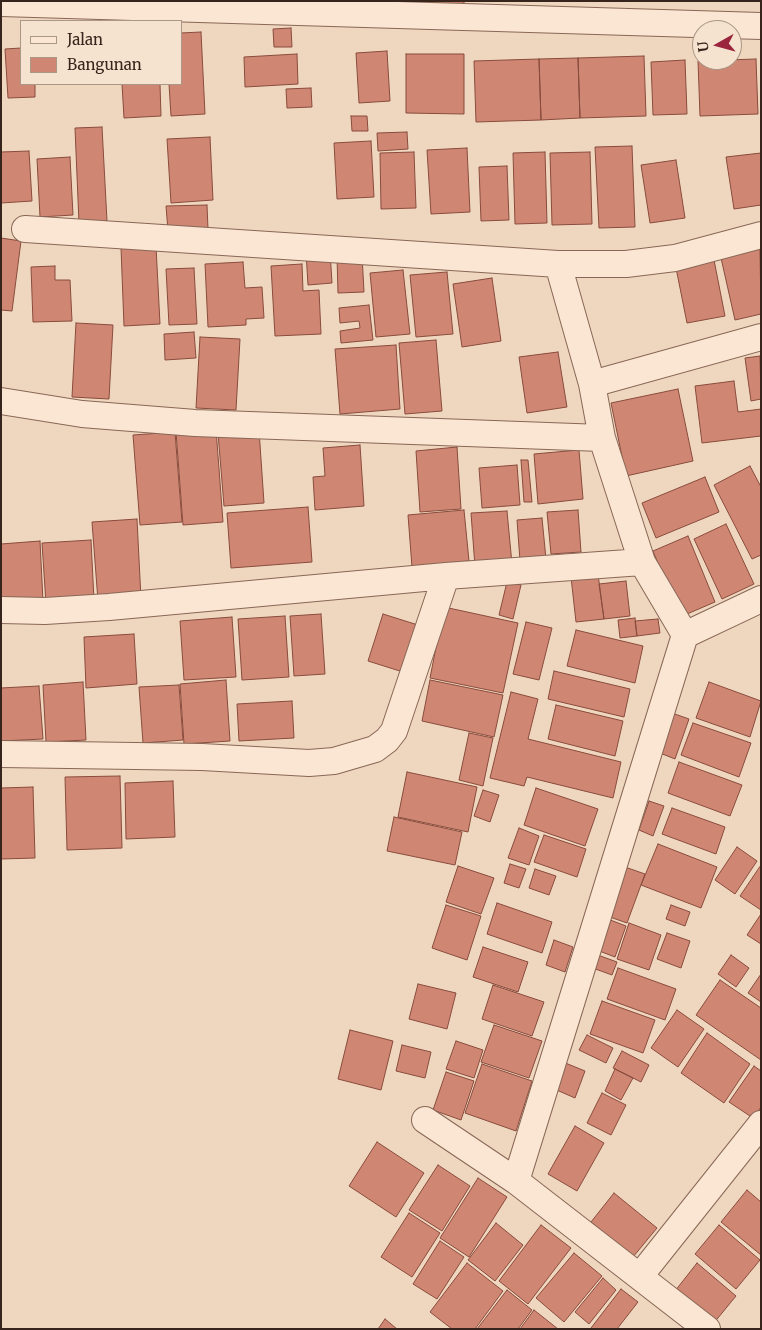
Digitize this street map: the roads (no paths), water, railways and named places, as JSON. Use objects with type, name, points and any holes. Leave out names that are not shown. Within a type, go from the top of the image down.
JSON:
[{"type":"street","points":[[1,2],[761,26]]},
{"type":"street","points":[[25,229],[558,264],[626,264],[675,258],[761,235]]},
{"type":"street","points":[[558,264],[592,384],[602,438],[642,562],[685,635]]},
{"type":"street","points":[[592,384],[761,337]]},
{"type":"street","points":[[1,401],[82,414],[195,423],[602,438]]},
{"type":"street","points":[[1,610],[45,611],[108,607],[446,576],[642,562]]},
{"type":"street","points":[[1,754],[202,757],[309,763],[334,761],[375,749],[387,740],[394,731],[446,576]]},
{"type":"street","points":[[516,1181],[685,635],[761,599]]},
{"type":"street","points":[[424,1120],[516,1181],[707,1329]]},
{"type":"street","points":[[640,1276],[761,1124]]}]
